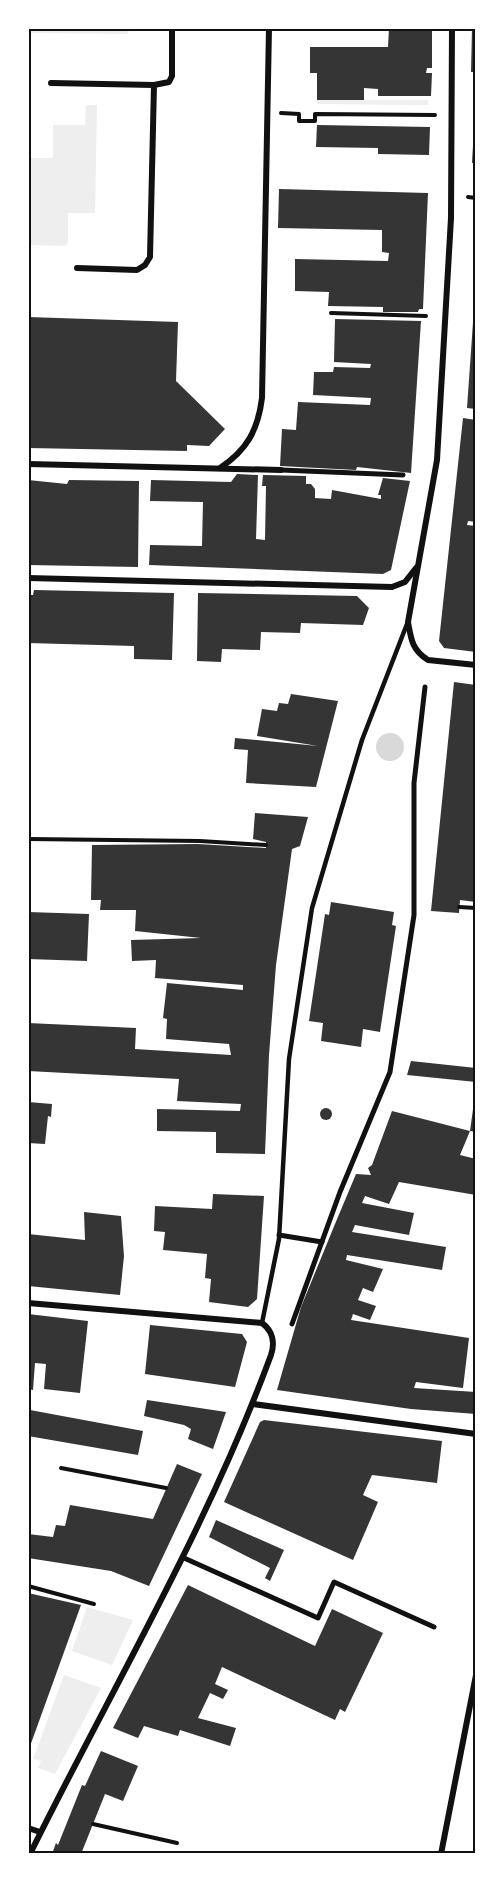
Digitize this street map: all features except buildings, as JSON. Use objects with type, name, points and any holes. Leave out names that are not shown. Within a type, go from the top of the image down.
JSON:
[{"type":"street","points":[[51,83],[154,84],[169,82],[172,76],[172,28]]},
{"type":"street","points":[[220,468],[239,454],[255,432],[262,398],[269,28]]},
{"type":"street","points":[[452,28],[451,218],[437,460],[408,622],[412,644],[428,660],[476,665]]},
{"type":"street","points":[[76,268],[136,270],[145,265],[150,257],[154,84]]},
{"type":"street","points":[[28,464],[403,475]]},
{"type":"street","points":[[28,578],[392,587],[405,582],[418,565]]},
{"type":"street","points":[[292,1324],[390,1072],[414,915],[414,783],[425,687]]},
{"type":"street","points":[[279,1235],[322,1242]]},
{"type":"street","points":[[28,1303],[262,1323],[270,1332],[273,1349],[253,1404],[183,1558],[30,1854]]},
{"type":"street","points":[[253,1404],[476,1434]]},
{"type":"street","points":[[183,1558],[318,1618],[334,1582],[434,1627]]},
{"type":"street","points":[[441,1854],[476,1675]]},
{"type":"street","points":[[28,1828],[40,1832]]},
{"type":"lane","points":[[262,1323],[279,1235],[289,1059],[312,908],[362,740],[408,622]]},
{"type":"path","points":[[268,113],[299,114],[299,121],[315,121],[315,114],[435,115]]},
{"type":"path","points":[[468,197],[476,198]]},
{"type":"path","points":[[331,314],[426,316]]},
{"type":"path","points":[[28,839],[200,841],[266,845]]},
{"type":"path","points":[[459,907],[476,908]]},
{"type":"path","points":[[61,1468],[166,1488]]},
{"type":"path","points":[[28,1586],[94,1604]]},
{"type":"path","points":[[93,1824],[177,1844]]},
{"type":"shaded area","points":[[29,28],[129,29],[128,34],[29,33]]},
{"type":"shaded area","points":[[317,100],[428,100],[428,105],[317,104]]},
{"type":"shaded area","points":[[86,105],[97,105],[95,213],[68,213],[68,242],[65,246],[29,245],[29,158],[53,158],[53,125],[85,125]]},
{"type":"shaded area","points":[[390,733],[400,737],[404,747],[400,757],[390,761],[380,757],[376,747],[380,737]]},
{"type":"shaded area","points":[[87,1607],[133,1620],[112,1665],[72,1651]]},
{"type":"shaded area","points":[[64,1675],[101,1688],[55,1774],[38,1768],[41,1761],[33,1759]]}]
